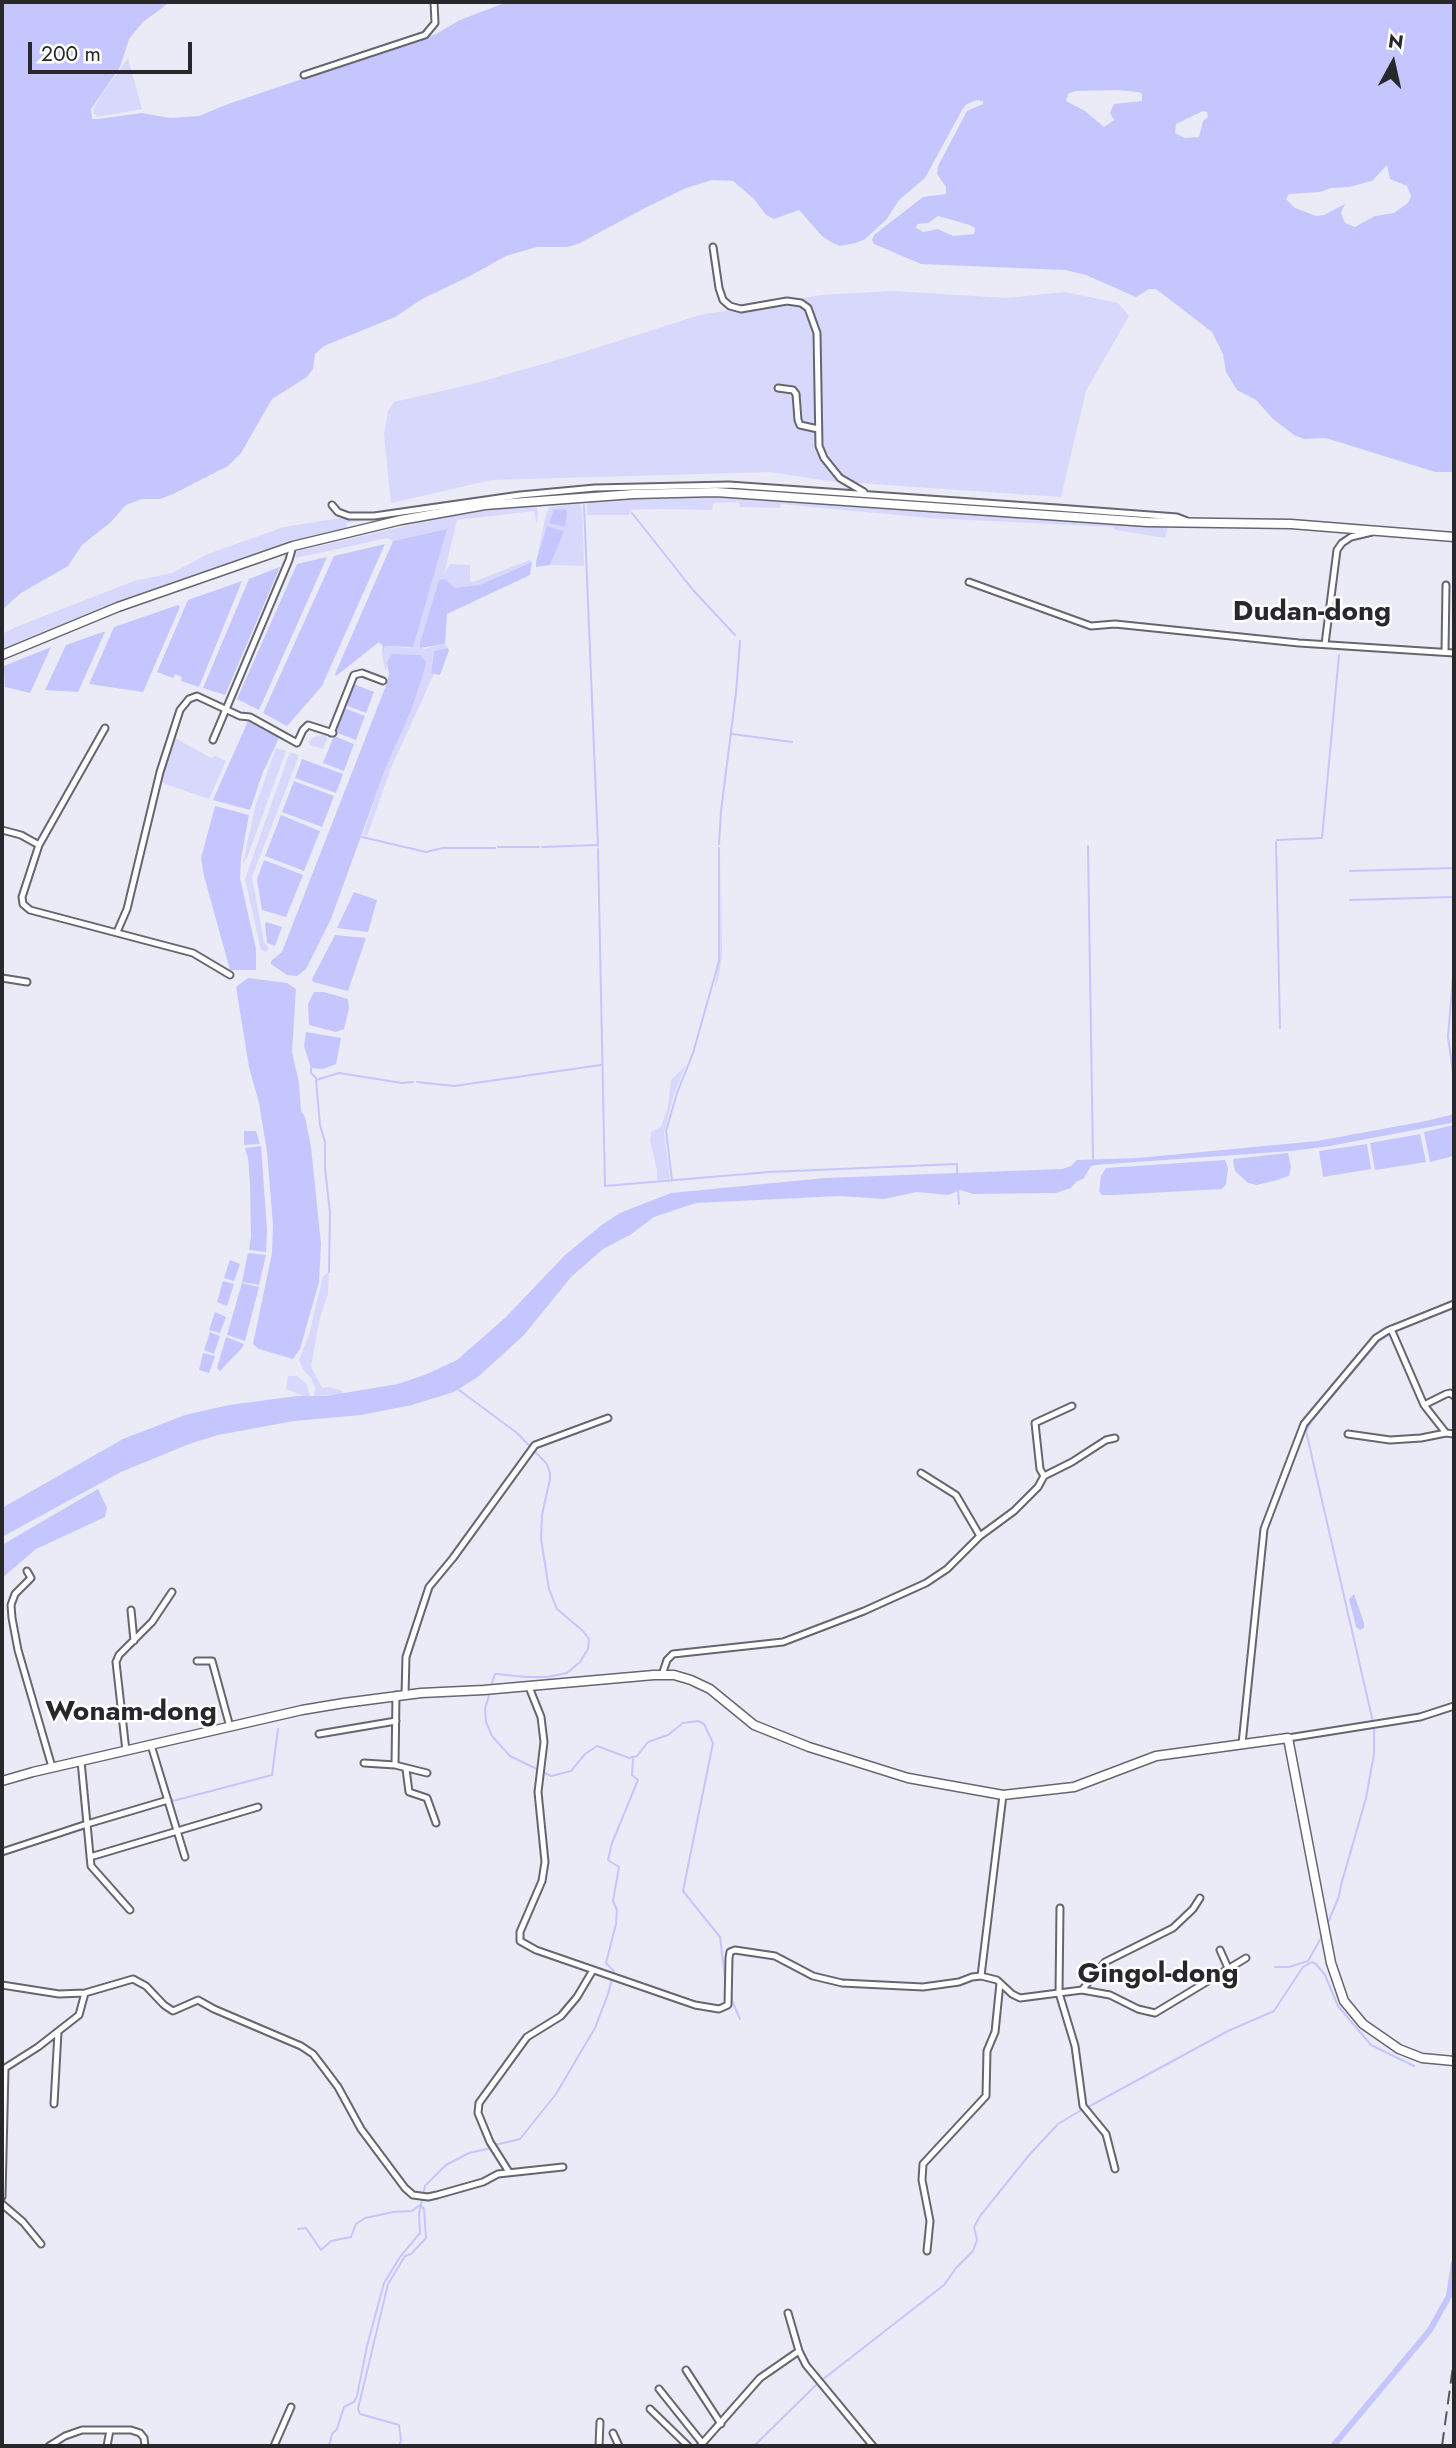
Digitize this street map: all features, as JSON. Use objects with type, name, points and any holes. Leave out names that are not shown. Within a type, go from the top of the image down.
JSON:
[{"type":"main road","points":[[2,655],[118,607],[293,546],[461,508],[675,492],[716,492],[1147,522],[1254,522],[1454,537]]},
{"type":"main road","points":[[2,1781],[302,1710],[401,1695],[662,1675],[674,1675],[710,1689],[754,1725],[808,1746],[908,1778],[1003,1796],[1074,1787],[1156,1756],[1288,1738],[1331,1963],[1344,2001],[1363,2024],[1399,2049],[1422,2058],[1454,2061]]},
{"type":"street","points":[[304,75],[425,35],[435,23],[435,2]]},
{"type":"street","points":[[713,247],[719,288],[723,300],[730,306],[741,309],[794,302],[808,308],[812,314],[817,342],[819,446],[824,458],[839,478],[859,491],[871,494]]},
{"type":"street","points":[[778,388],[793,390],[796,394],[800,425],[818,429]]},
{"type":"street","points":[[332,505],[338,512],[349,516],[374,516],[520,495],[595,488],[664,485],[752,486],[1164,516],[1190,522]]},
{"type":"street","points":[[1325,645],[1337,550],[1351,537],[1374,530]]},
{"type":"street","points":[[213,740],[293,546]]},
{"type":"street","points":[[969,582],[1091,626],[1115,624],[1325,645],[1454,653]]},
{"type":"street","points":[[1445,652],[1446,585]]},
{"type":"street","points":[[117,932],[127,909],[160,772],[180,710],[189,699],[197,696],[250,718],[297,743],[308,725],[332,733],[354,675],[362,673],[383,681]]},
{"type":"street","points":[[105,728],[39,845],[22,897],[23,904],[30,910],[193,953],[230,975]]},
{"type":"street","points":[[2,830],[21,835],[39,845]]},
{"type":"street","points":[[2,978],[27,982]]},
{"type":"street","points":[[1242,1744],[1264,1529],[1304,1424],[1376,1338],[1391,1329],[1454,1304]]},
{"type":"street","points":[[1391,1329],[1424,1405],[1446,1433]]},
{"type":"street","points":[[1424,1405],[1446,1394],[1454,1396]]},
{"type":"street","points":[[1044,1476],[1040,1469],[1035,1423],[1072,1406]]},
{"type":"street","points":[[395,1765],[396,1721],[406,1657],[429,1587],[535,1445],[608,1418]]},
{"type":"street","points":[[1348,1434],[1390,1440],[1454,1434]]},
{"type":"street","points":[[662,1675],[667,1660],[673,1654],[783,1642],[864,1611],[926,1583],[947,1569],[980,1536],[1014,1511],[1038,1487],[1044,1476],[1106,1440],[1115,1438]]},
{"type":"street","points":[[921,1473],[956,1495],[980,1536]]},
{"type":"street","points":[[27,1571],[31,1578],[15,1594],[11,1605],[12,1618],[18,1650],[52,1768]]},
{"type":"street","points":[[126,1751],[116,1667],[119,1655],[152,1622],[172,1592]]},
{"type":"street","points":[[131,1610],[134,1641]]},
{"type":"street","points":[[197,1661],[212,1661],[230,1727]]},
{"type":"street","points":[[529,1687],[541,1717],[544,1742],[538,1792],[545,1862],[542,1881],[520,1932],[520,1941],[526,1946],[695,2004],[719,2009],[729,2005],[729,1958],[730,1952],[735,1950],[775,1956],[813,1976],[842,1983],[923,1987],[981,1976],[1000,1983],[1020,1998],[1082,1990],[1110,1995],[1138,2009],[1155,2013],[1246,1958]]},
{"type":"street","points":[[1288,1738],[1420,1717],[1454,1706]]},
{"type":"street","points":[[319,1734],[396,1721]]},
{"type":"street","points":[[151,1745],[185,1857]]},
{"type":"street","points":[[81,1761],[91,1866],[130,1910]]},
{"type":"street","points":[[364,1763],[395,1765],[427,1773]]},
{"type":"street","points":[[406,1769],[409,1791],[427,1798],[436,1824]]},
{"type":"street","points":[[981,1976],[1003,1796]]},
{"type":"street","points":[[2,1852],[168,1800]]},
{"type":"street","points":[[90,1857],[258,1807]]},
{"type":"street","points":[[1082,1990],[1105,1962],[1173,1928],[1200,1899]]},
{"type":"street","points":[[1060,1908],[1059,1993],[1075,2046],[1083,2106],[1106,2134],[1115,2169]]},
{"type":"street","points":[[1220,1950],[1228,1968]]},
{"type":"street","points":[[509,2172],[490,2142],[478,2113],[478,2103],[520,2045],[536,2029],[561,2016],[577,1997],[593,1970]]},
{"type":"street","points":[[2,1985],[59,1994],[85,1993],[133,1979],[146,1986],[164,2006],[173,2011],[198,2000],[307,2049],[338,2087],[361,2129],[413,2195],[437,2195],[483,2182],[498,2174],[563,2167]]},
{"type":"street","points":[[927,2251],[930,2221],[922,2180],[923,2164],[986,2096],[987,2051],[995,2032],[1000,1983]]},
{"type":"street","points":[[2,2197],[5,2068],[79,2015],[85,1993]]},
{"type":"street","points":[[54,2104],[58,2032]]},
{"type":"street","points":[[2,2204],[23,2222],[41,2244]]},
{"type":"street","points":[[788,2313],[806,2365],[873,2446]]},
{"type":"street","points":[[659,2389],[702,2445],[760,2378],[799,2351]]},
{"type":"street","points":[[686,2370],[721,2424]]},
{"type":"street","points":[[274,2446],[290,2407]]},
{"type":"street","points":[[650,2409],[688,2446]]},
{"type":"street","points":[[599,2446],[600,2422]]},
{"type":"street","points":[[49,2446],[82,2430],[131,2430],[140,2433],[145,2446]]},
{"type":"street","points":[[107,2446],[110,2430]]},
{"type":"street","points":[[613,2433],[619,2446]]},
{"type":"shaded area","points":[[2,2],[170,2],[143,22],[129,39],[120,67],[91,109],[92,119],[98,119],[142,113],[170,118],[199,116],[436,34],[460,20],[507,2],[1454,2],[1454,472],[1435,472],[1325,438],[1304,439],[1294,435],[1273,419],[1256,400],[1237,390],[1226,372],[1223,354],[1212,332],[1156,289],[1149,289],[1136,297],[1086,275],[1065,270],[921,264],[874,244],[874,235],[923,197],[946,194],[946,187],[937,174],[938,166],[967,111],[983,104],[983,101],[977,100],[967,104],[962,110],[925,178],[899,200],[887,219],[865,239],[856,243],[840,246],[831,242],[822,236],[799,210],[774,219],[766,215],[754,199],[733,181],[712,180],[686,188],[578,244],[567,247],[537,247],[506,256],[422,299],[395,317],[324,346],[315,354],[313,369],[307,377],[272,399],[241,453],[228,466],[160,499],[142,499],[126,505],[111,522],[82,545],[68,566],[21,593],[2,610]],"holes":[[[1075,91],[1139,92],[1142,94],[1142,101],[1114,104],[1110,113],[1114,120],[1104,127],[1085,111],[1066,101],[1068,94]],[[1203,111],[1207,112],[1208,117],[1203,121],[1199,137],[1185,138],[1175,133],[1176,124]],[[1387,165],[1390,179],[1407,186],[1411,196],[1408,203],[1394,213],[1375,216],[1355,227],[1345,223],[1341,213],[1345,204],[1324,215],[1316,216],[1295,208],[1286,199],[1289,194],[1320,192],[1372,181]],[[938,216],[970,225],[975,228],[974,234],[953,236],[938,229],[923,232],[916,228],[917,224],[928,223]]]},
{"type":"shaded area","points":[[128,58],[142,109],[97,117],[93,112],[98,100]]},
{"type":"shaded area","points":[[893,291],[1007,298],[1065,292],[1118,303],[1129,316],[1086,391],[1061,497],[828,481],[770,472],[492,480],[391,503],[384,434],[388,411],[394,402],[476,383],[564,358],[700,315],[821,295]]},
{"type":"shaded area","points":[[678,496],[779,499],[1168,525],[1165,538],[1115,530],[1113,527],[929,518],[781,504],[780,508],[740,507],[739,502],[713,503],[712,510],[650,509],[632,510],[629,515],[587,515],[587,502]]},
{"type":"shaded area","points":[[579,503],[582,509],[584,566],[550,565],[563,531],[548,526],[536,562],[546,514],[550,507]]},
{"type":"shaded area","points":[[536,505],[537,525],[534,511],[457,520],[444,574],[450,564],[470,565],[470,581],[473,582],[530,560],[532,562],[480,586],[455,588],[439,580],[420,646],[424,649],[445,644],[448,648],[434,651],[431,673],[434,674],[391,768],[367,836],[363,834],[386,767],[411,711],[422,678],[387,663],[385,670],[382,654],[385,646],[410,648],[446,529],[393,541],[388,538],[296,558],[295,555],[298,551],[456,514]]},
{"type":"shaded area","points":[[565,509],[565,527],[549,523],[554,510]]},
{"type":"shaded area","points":[[340,518],[371,519],[346,523],[347,529],[239,560],[113,606],[2,652],[2,634],[16,627],[134,581],[172,573],[208,554],[284,527]]},
{"type":"shaded area","points":[[547,526],[564,531],[550,565],[536,567],[536,562]]},
{"type":"shaded area","points":[[447,529],[413,647],[385,646],[382,654],[383,646],[379,642],[336,676],[393,541]]},
{"type":"shaded area","points":[[385,544],[322,686],[287,726],[263,713],[334,556]]},
{"type":"shaded area","points":[[327,557],[259,710],[237,699],[297,564]]},
{"type":"shaded area","points":[[532,562],[530,575],[447,614],[445,644],[420,648],[439,580],[444,579],[455,588],[480,585]]},
{"type":"shaded area","points":[[280,567],[225,695],[203,688],[249,579]]},
{"type":"shaded area","points":[[242,581],[199,687],[181,681],[182,677],[175,674],[173,678],[157,672],[188,600]]},
{"type":"shaded area","points":[[178,605],[180,607],[143,692],[89,684],[114,627]]},
{"type":"shaded area","points":[[103,632],[78,692],[45,690],[66,645]]},
{"type":"shaded area","points":[[51,647],[30,693],[5,687],[4,666]]},
{"type":"shaded area","points":[[448,648],[440,675],[431,673],[434,651]]},
{"type":"shaded area","points":[[392,654],[420,655],[426,662],[422,678],[411,711],[386,767],[331,919],[306,969],[297,976],[287,975],[271,964],[271,961],[282,952],[387,683],[387,663]]},
{"type":"shaded area","points":[[354,684],[374,692],[366,713],[345,705]]},
{"type":"shaded area","points":[[344,708],[365,716],[356,740],[335,732]]},
{"type":"shaded area","points":[[248,721],[279,738],[263,772],[250,810],[213,800]]},
{"type":"shaded area","points":[[326,734],[323,749],[308,742],[314,737]]},
{"type":"shaded area","points":[[334,736],[354,744],[344,771],[323,763]]},
{"type":"shaded area","points":[[175,738],[211,758],[216,756],[226,761],[209,799],[165,784],[161,780]]},
{"type":"shaded area","points":[[276,748],[286,751],[243,863],[255,807]]},
{"type":"shaded area","points":[[289,754],[298,755],[298,758],[252,877],[264,942],[269,948],[266,952],[261,950],[245,879]]},
{"type":"shaded area","points":[[302,759],[343,774],[336,793],[295,778]]},
{"type":"shaded area","points":[[294,781],[334,796],[322,827],[282,812]]},
{"type":"shaded area","points":[[215,806],[249,815],[240,878],[256,949],[256,970],[230,970],[204,876],[201,858]]},
{"type":"shaded area","points":[[281,815],[320,831],[304,871],[265,856]]},
{"type":"shaded area","points":[[721,847],[722,957],[714,990],[720,955]]},
{"type":"shaded area","points":[[264,860],[303,875],[286,917],[262,910],[257,879]]},
{"type":"shaded area","points":[[354,892],[377,900],[368,932],[337,928]]},
{"type":"shaded area","points":[[266,922],[282,927],[275,946],[267,943]]},
{"type":"shaded area","points":[[335,935],[366,938],[348,991],[313,982],[312,979]]},
{"type":"shaded area","points":[[248,978],[287,983],[296,989],[292,1052],[299,1083],[301,1111],[305,1117],[311,1147],[321,1244],[319,1282],[300,1349],[293,1359],[259,1349],[253,1344],[272,1253],[273,1225],[267,1152],[236,987]]},
{"type":"shaded area","points":[[314,992],[348,999],[349,1008],[344,1029],[336,1032],[309,1025],[308,1004]]},
{"type":"shaded area","points":[[306,1032],[341,1038],[336,1064],[323,1069],[311,1068],[304,1046]]},
{"type":"shaded area","points":[[686,1065],[674,1094],[664,1133],[670,1179],[657,1180],[651,1132],[661,1127],[668,1106],[671,1080]]},
{"type":"shaded area","points":[[1454,1114],[1454,1122],[1451,1123],[1330,1146],[1095,1165],[1071,1188],[1056,1193],[974,1194],[960,1190],[948,1195],[917,1192],[884,1199],[840,1196],[696,1203],[654,1217],[630,1235],[603,1249],[571,1277],[524,1335],[479,1376],[454,1392],[412,1405],[361,1415],[294,1421],[218,1435],[189,1444],[121,1472],[2,1537],[2,1508],[123,1439],[185,1415],[229,1405],[297,1396],[326,1396],[398,1384],[457,1360],[506,1317],[565,1255],[603,1224],[620,1213],[671,1193],[825,1178],[1062,1169],[1077,1160],[1138,1158],[1317,1141]]},
{"type":"shaded area","points":[[1454,1125],[1454,1156],[1430,1162],[1424,1132]]},
{"type":"shaded area","points":[[244,1131],[256,1131],[260,1144],[244,1145]]},
{"type":"shaded area","points":[[1420,1134],[1426,1162],[1375,1170],[1370,1143]]},
{"type":"shaded area","points":[[1367,1144],[1371,1169],[1323,1177],[1319,1151]]},
{"type":"shaded area","points":[[261,1146],[266,1252],[249,1250],[250,1183],[245,1148]]},
{"type":"shaded area","points":[[1288,1153],[1291,1167],[1289,1176],[1257,1185],[1248,1183],[1235,1171],[1233,1159]]},
{"type":"shaded area","points":[[1225,1160],[1228,1168],[1226,1184],[1222,1189],[1113,1195],[1102,1195],[1099,1191],[1101,1176],[1106,1168]]},
{"type":"shaded area","points":[[248,1253],[266,1255],[259,1285],[242,1282]]},
{"type":"shaded area","points":[[230,1260],[240,1264],[234,1281],[224,1278]]},
{"type":"shaded area","points":[[329,1272],[328,1294],[320,1318],[311,1366],[322,1388],[343,1391],[342,1394],[314,1396],[315,1388],[311,1378],[299,1360],[309,1335],[323,1276]]},
{"type":"shaded area","points":[[223,1281],[234,1284],[227,1306],[217,1302]]},
{"type":"shaded area","points":[[242,1283],[259,1287],[245,1341],[227,1335]]},
{"type":"shaded area","points":[[215,1312],[226,1317],[220,1333],[209,1330]]},
{"type":"shaded area","points":[[210,1332],[220,1336],[214,1354],[204,1350]]},
{"type":"shaded area","points":[[226,1337],[244,1344],[220,1371],[217,1368]]},
{"type":"shaded area","points":[[203,1353],[215,1356],[209,1373],[199,1370]]},
{"type":"shaded area","points":[[288,1376],[297,1376],[306,1383],[310,1396],[286,1389]]},
{"type":"shaded area","points":[[98,1489],[107,1508],[105,1517],[36,1549],[2,1578],[2,1545]]},
{"type":"shaded area","points":[[1354,1594],[1364,1623],[1364,1628],[1360,1630],[1356,1627],[1349,1599]]},
{"type":"waterway","points":[[584,505],[598,846]]},
{"type":"waterway","points":[[632,513],[693,590],[735,635]]},
{"type":"waterway","points":[[719,844],[740,641]]},
{"type":"waterway","points":[[1277,840],[1322,838],[1339,655]]},
{"type":"waterway","points":[[732,734],[792,742]]},
{"type":"waterway","points":[[362,837],[426,852],[443,848],[495,848]]},
{"type":"waterway","points":[[1276,842],[1280,1028]]},
{"type":"waterway","points":[[542,847],[597,845]]},
{"type":"waterway","points":[[1088,846],[1093,1159]]},
{"type":"waterway","points":[[498,847],[539,847]]},
{"type":"waterway","points":[[672,1180],[666,1131],[693,1053],[719,961],[719,848]]},
{"type":"waterway","points":[[598,849],[605,1186],[769,1172],[957,1164],[957,1174]]},
{"type":"waterway","points":[[1350,871],[1454,868]]},
{"type":"waterway","points":[[1350,900],[1454,897]]},
{"type":"waterway","points":[[1454,964],[1448,1037],[1454,1079]]},
{"type":"waterway","points":[[417,1082],[454,1086],[601,1065]]},
{"type":"waterway","points":[[311,1068],[311,1073],[316,1078]]},
{"type":"waterway","points":[[329,1272],[330,1213],[325,1142],[320,1125],[316,1080],[339,1073],[402,1083],[413,1082]]},
{"type":"waterway","points":[[958,1190],[959,1204]]},
{"type":"waterway","points":[[1373,1722],[1306,1431],[1312,1420],[1378,1342],[1389,1335]]},
{"type":"waterway","points":[[459,1390],[517,1433],[547,1464],[550,1479],[542,1515],[541,1539],[549,1589],[557,1609],[589,1639],[588,1649],[580,1662],[567,1673],[547,1677],[495,1674],[491,1686]]},
{"type":"waterway","points":[[490,1692],[485,1709],[486,1722],[492,1736],[510,1756],[551,1776],[571,1771],[585,1754],[597,1746],[629,1758],[637,1756],[648,1742],[668,1735],[683,1723],[698,1721],[704,1724],[713,1743],[683,1891],[720,1937],[726,1987]]},
{"type":"waterway","points":[[1327,1925],[1339,1896],[1366,1798],[1374,1754],[1374,1728]]},
{"type":"waterway","points":[[169,1802],[272,1775],[278,1729]]},
{"type":"waterway","points":[[495,2145],[520,2139],[556,2094],[595,2028],[608,1994],[614,1971],[606,1963],[616,1924],[617,1910],[613,1901],[619,1867],[608,1860],[612,1843],[638,1780],[632,1775],[633,1759]]},
{"type":"waterway","points":[[12,1851],[27,1847]]},
{"type":"waterway","points":[[1275,1967],[1289,1967],[1308,1961],[1322,1936]]},
{"type":"waterway","points":[[1088,2107],[1228,2031],[1274,2011],[1303,1967],[1312,1962],[1325,1975],[1338,2006],[1371,2045],[1414,2066]]},
{"type":"waterway","points":[[730,1996],[740,2019]]},
{"type":"waterway","points":[[822,2380],[944,2285],[973,2251],[977,2240],[974,2227],[980,2216],[1058,2124],[1083,2109]]},
{"type":"waterway","points":[[329,2446],[344,2407],[354,2402],[357,2396],[384,2283],[400,2257],[420,2233],[419,2214],[425,2186],[446,2165],[469,2153],[491,2148]]},
{"type":"waterway","points":[[298,2229],[306,2228],[321,2250],[331,2241],[351,2237],[356,2224],[365,2218],[412,2211],[420,2205],[424,2209],[426,2238],[411,2254],[405,2256],[388,2284],[358,2409],[360,2414],[399,2425],[399,2446]]},
{"type":"waterway","points":[[1333,2446],[1430,2330],[1449,2296],[1454,2263]]},
{"type":"waterway","points":[[754,2446],[818,2383]]},
{"type":"railway","points":[[1442,2446],[1454,2359]]},
{"type":"district","name":"Dudan-dong","points":[[1312,613]]},
{"type":"district","name":"Wonam-dong","points":[[131,1713]]},
{"type":"district","name":"Gingol-dong","points":[[1158,1975]]}]
